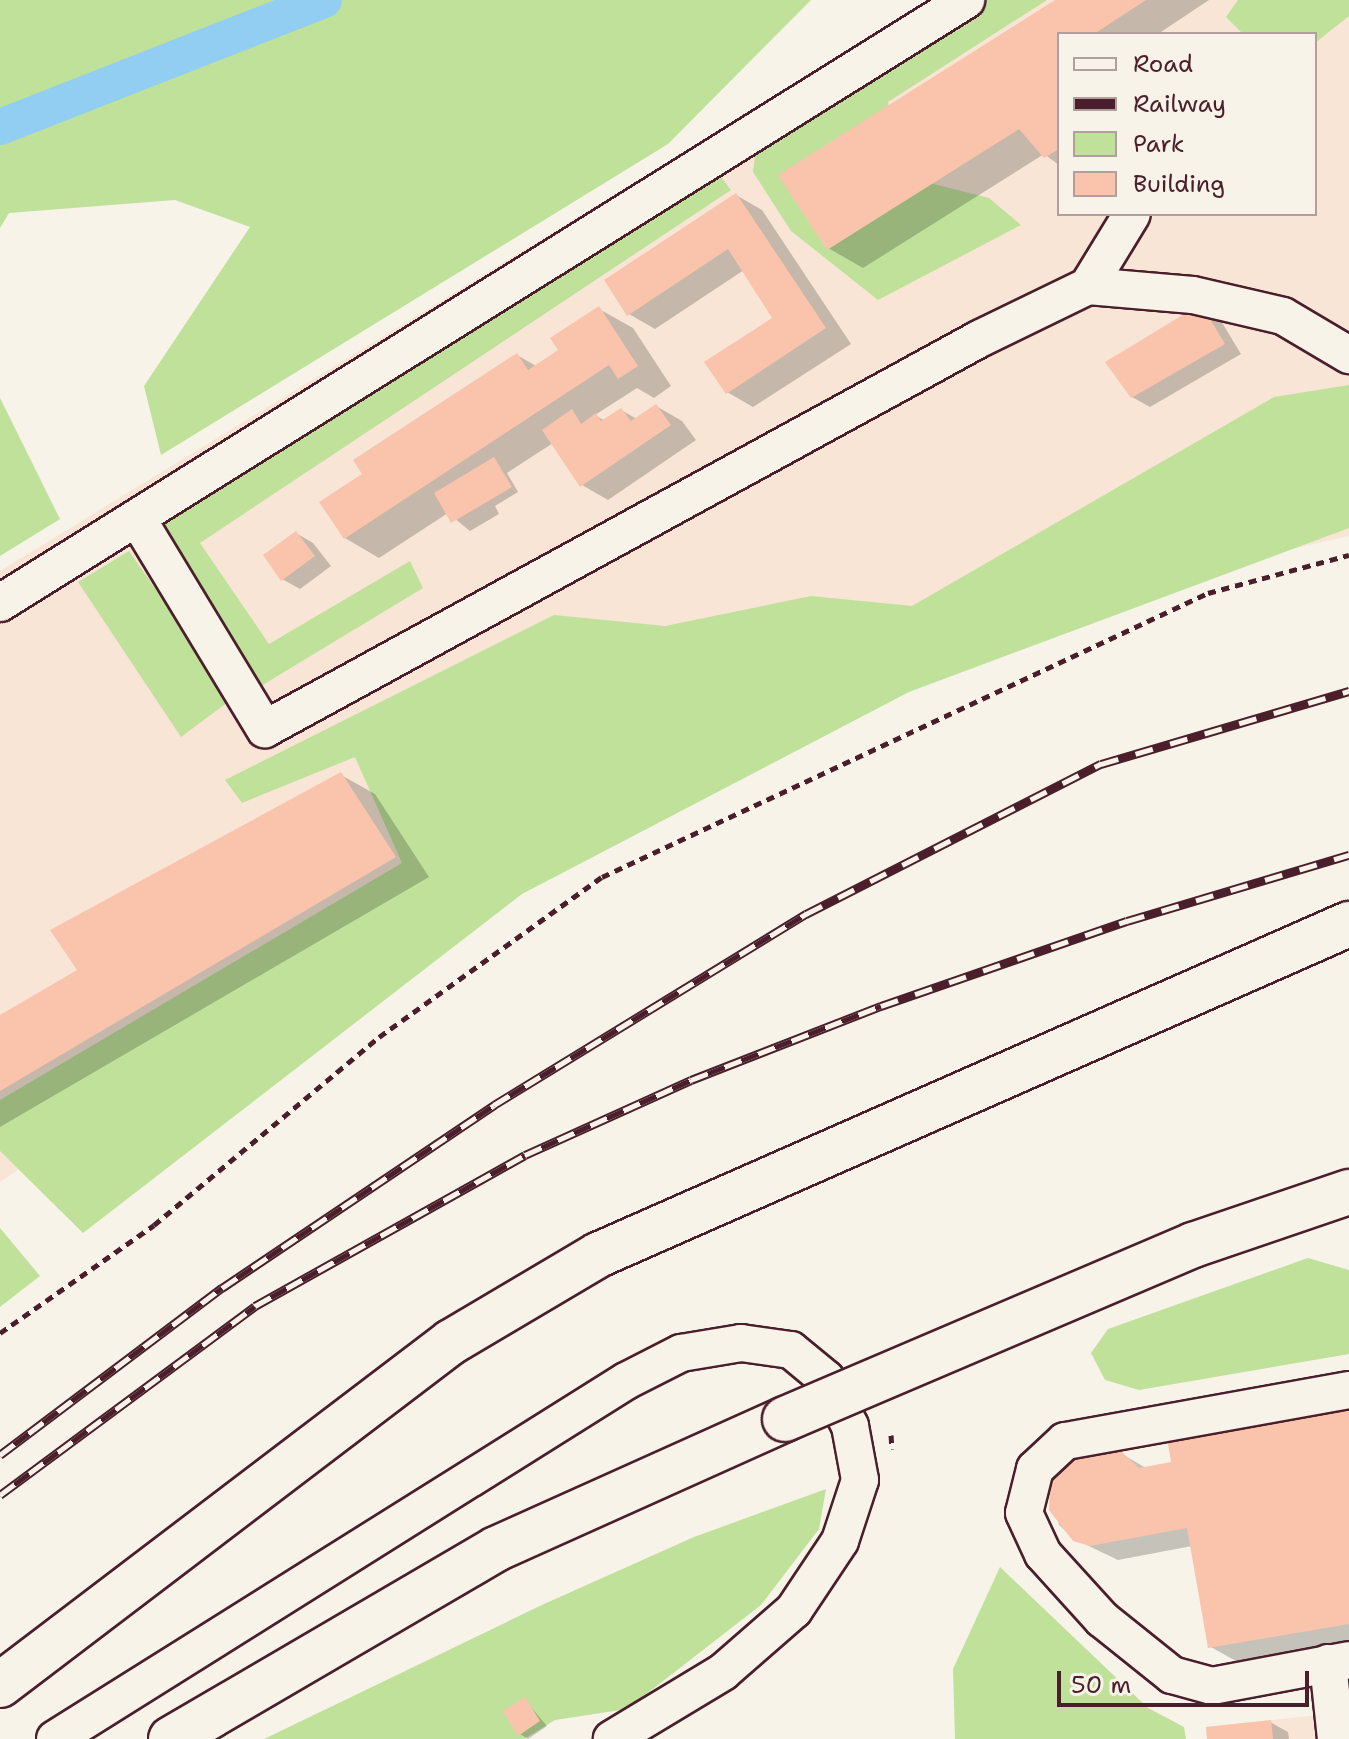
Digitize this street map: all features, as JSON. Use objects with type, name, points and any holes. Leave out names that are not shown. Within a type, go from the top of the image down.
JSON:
[{"type":"main road","points":[[0,1685],[451,1342],[598,1255],[1349,924]]},
{"type":"main road","points":[[171,1739],[496,1549],[785,1419],[1193,1245],[1349,1192]]},
{"type":"street","points":[[0,603],[966,0]]},
{"type":"street","points":[[1088,286],[1131,216]]},
{"type":"street","points":[[137,518],[265,729],[979,339],[1088,286],[1193,295],[1283,316],[1349,355]]},
{"type":"street","points":[[55,1739],[626,1381],[681,1353],[741,1343],[791,1350],[826,1379],[850,1426],[860,1480],[840,1541],[794,1610],[735,1661],[612,1739]]},
{"type":"street","points":[[1336,1739],[1339,1662],[1212,1686],[1172,1675],[1102,1619],[1043,1554],[1024,1513],[1035,1469],[1065,1441],[1349,1390]]},
{"type":"path","points":[[0,1333],[154,1225],[379,1037],[602,877],[1208,593],[1349,555]]},
{"type":"shaded area","points":[[932,0],[1349,0],[1349,536],[767,668],[0,1182],[0,571]]},
{"type":"shaded area","points":[[1349,1712],[1349,1739],[1207,1739],[1206,1727]]},
{"type":"green space","points":[[0,0],[811,0],[668,144],[161,455],[144,386],[250,227],[175,200],[9,213],[0,228]]},
{"type":"green space","points":[[978,0],[1047,0],[888,102],[898,175],[989,198],[1021,225],[878,300],[791,231],[753,172],[757,138]]},
{"type":"green space","points":[[1238,0],[1349,0],[1349,16],[1317,41],[1317,32],[1241,32],[1226,17]]},
{"type":"green space","points":[[715,169],[731,190],[200,543],[269,644],[410,561],[423,588],[256,689],[159,525]]},
{"type":"green space","points":[[1349,385],[1349,528],[909,692],[522,894],[83,1233],[0,1151],[0,1100],[402,863],[355,757],[242,803],[225,780],[554,615],[665,626],[811,596],[912,606],[1274,397]]},
{"type":"green space","points":[[0,398],[60,519],[0,556]]},
{"type":"green space","points":[[129,551],[232,699],[181,737],[78,582]]},
{"type":"green space","points":[[0,1228],[40,1276],[0,1307]]},
{"type":"green space","points":[[1308,1258],[1349,1270],[1349,1354],[1139,1390],[1105,1380],[1091,1353],[1108,1329]]},
{"type":"green space","points":[[826,1489],[819,1529],[761,1605],[627,1709],[555,1720],[524,1739],[264,1739],[544,1604],[694,1537]]},
{"type":"green space","points":[[1000,1567],[1148,1708],[1184,1727],[1186,1739],[955,1739],[953,1669]]},
{"type":"building","points":[[1055,0],[1146,0],[1097,32],[1057,32],[1057,150],[1044,158],[1019,129],[827,250],[778,175]]},
{"type":"building","points":[[736,193],[826,328],[726,394],[704,362],[772,318],[728,249],[627,316],[604,280]]},
{"type":"building","points":[[1201,304],[1225,344],[1131,398],[1105,362]]},
{"type":"building","points":[[599,306],[638,366],[618,379],[609,365],[344,539],[319,502],[362,474],[353,460],[517,353],[528,370],[558,350],[550,338]]},
{"type":"building","points":[[656,404],[671,425],[580,487],[542,430],[572,409],[581,424],[596,413],[601,421],[621,408],[631,421]]},
{"type":"building","points":[[494,457],[512,487],[451,523],[434,493]]},
{"type":"building","points":[[296,531],[315,556],[281,581],[263,555]]},
{"type":"building","points":[[341,772],[396,857],[0,1091],[0,1015],[77,970],[50,930]]},
{"type":"building","points":[[1349,1407],[1349,1624],[1208,1648],[1187,1528],[1090,1546],[1073,1541],[1049,1510],[1050,1480],[1068,1455],[1106,1446],[1122,1452],[1139,1468],[1171,1462],[1167,1438]]},
{"type":"building","points":[[525,1697],[540,1721],[518,1736],[503,1711]]},
{"type":"building","points":[[1271,1720],[1273,1739],[1207,1739],[1206,1727]]},
{"type":"waterway","points":[[0,127],[324,0]]},
{"type":"railway","points":[[0,1455],[222,1288],[494,1105],[806,914],[1101,764],[1349,691]]},
{"type":"railway","points":[[0,1495],[255,1306],[525,1155],[691,1080],[881,1006],[1127,921],[1349,855]]}]
